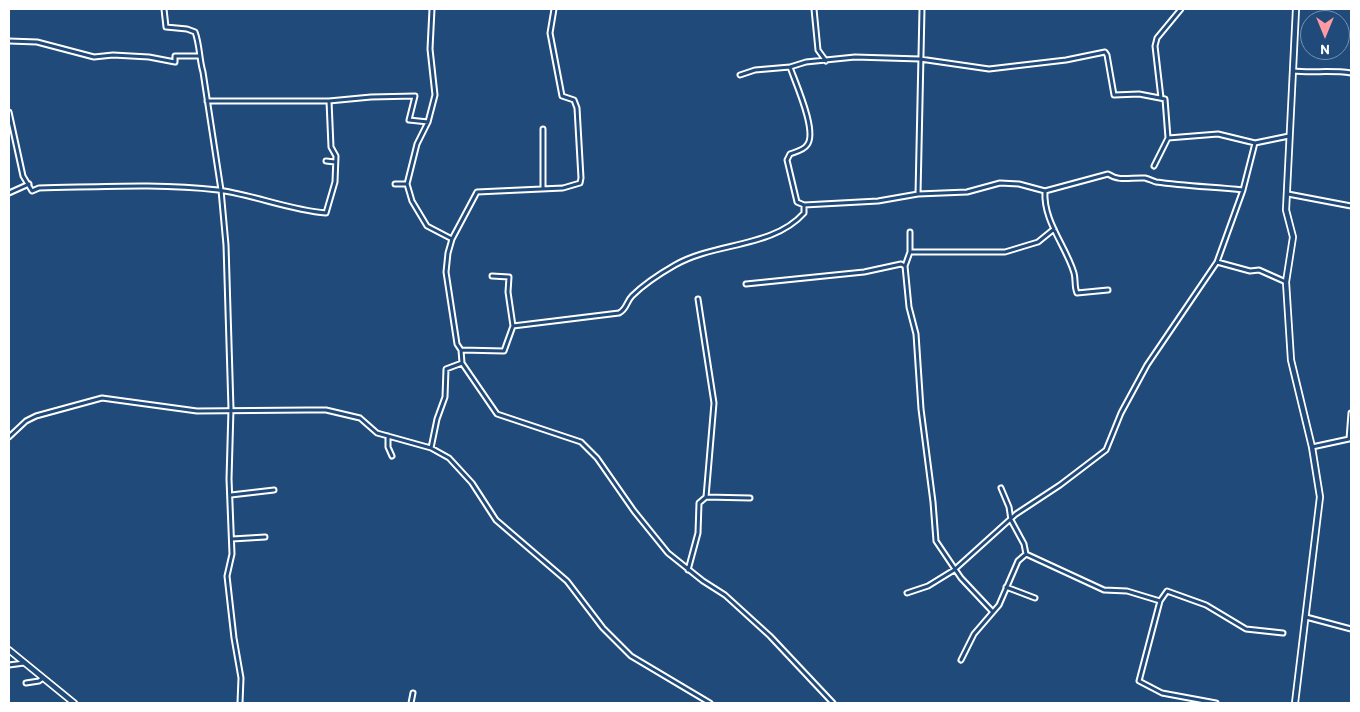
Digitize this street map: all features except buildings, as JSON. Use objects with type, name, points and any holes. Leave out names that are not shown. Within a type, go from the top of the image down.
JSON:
[{"type":"street","points":[[164,9],[166,27],[187,28],[196,32],[198,56],[203,72],[221,190],[226,245],[231,409],[232,554],[226,576],[234,638],[242,678],[240,703]]},
{"type":"street","points":[[432,9],[430,49],[435,95],[428,122],[417,144],[407,184],[412,200],[427,226],[452,239]]},
{"type":"street","points":[[554,9],[550,33],[562,96],[574,100],[577,108],[582,178],[580,183],[563,188],[477,192],[452,239],[446,272],[457,344],[461,350],[462,363],[498,414],[581,442],[597,458],[668,553],[688,570],[725,595],[770,636],[833,703]]},
{"type":"street","points":[[814,9],[818,50],[826,61]]},
{"type":"street","points":[[918,194],[922,9]]},
{"type":"street","points":[[1154,166],[1168,138],[1165,99],[1162,98],[1155,46],[1158,38],[1182,9]]},
{"type":"street","points":[[1295,703],[1320,497],[1312,447],[1291,360],[1286,282],[1293,237],[1286,210],[1296,9]]},
{"type":"street","points":[[9,41],[37,42],[94,57],[114,55],[149,57],[174,62],[175,56],[198,56]]},
{"type":"street","points":[[740,74],[755,70],[790,67],[855,57],[920,59],[989,69],[1066,60],[1105,52],[1108,55],[1114,95],[1139,94],[1162,98]]},
{"type":"street","points":[[790,67],[806,108],[810,141],[806,147],[790,154],[788,160],[797,202],[804,205],[878,201],[918,194],[967,192],[1000,183],[1019,184],[1045,191],[1108,174],[1116,179],[1147,178],[1154,182],[1243,190]]},
{"type":"street","points":[[1292,71],[1318,73],[1334,70],[1351,73]]},
{"type":"street","points":[[207,101],[329,101],[371,97],[414,96],[410,120],[428,122]]},
{"type":"street","points":[[9,112],[23,176],[32,192],[40,188],[135,185],[221,190],[301,211],[326,213],[335,182],[336,162],[336,156],[331,147],[329,101]]},
{"type":"street","points":[[543,129],[543,189]]},
{"type":"street","points":[[1168,138],[1218,134],[1255,144],[1289,136]]},
{"type":"street","points":[[907,594],[928,586],[954,570],[1011,520],[1106,450],[1121,413],[1147,365],[1217,262],[1243,190],[1255,144]]},
{"type":"street","points":[[326,161],[336,162]]},
{"type":"street","points":[[9,193],[29,184]]},
{"type":"street","points":[[395,184],[407,184]]},
{"type":"street","points":[[1045,191],[1045,200],[1054,229],[1075,276],[1077,293],[1108,290]]},
{"type":"street","points":[[1288,194],[1351,206]]},
{"type":"street","points":[[512,326],[619,314],[627,306],[630,298],[646,283],[675,265],[703,253],[758,239],[794,225],[804,213],[804,205]]},
{"type":"street","points":[[910,252],[1005,252],[1038,242],[1054,229]]},
{"type":"street","points":[[910,232],[910,252],[905,266],[909,307],[916,334],[921,409],[936,541],[954,570],[992,611]]},
{"type":"street","points":[[1217,262],[1250,271],[1259,270],[1286,282]]},
{"type":"street","points":[[746,284],[864,272],[901,264],[905,266]]},
{"type":"street","points":[[461,350],[504,351],[512,326],[508,292],[509,277],[492,276]]},
{"type":"street","points":[[688,570],[698,533],[699,503],[706,496],[714,402],[698,299]]},
{"type":"street","points":[[431,448],[436,419],[445,397],[446,369],[462,363]]},
{"type":"street","points":[[9,437],[26,421],[36,416],[102,398],[197,411],[231,409],[326,410],[360,418],[377,433],[431,448],[449,458],[467,476],[496,520],[566,581],[603,628],[631,656],[710,703]]},
{"type":"street","points":[[1312,447],[1349,439],[1351,413]]},
{"type":"street","points":[[388,436],[388,447],[392,456]]},
{"type":"street","points":[[1001,488],[1009,507],[1011,520],[1024,544],[1026,554]]},
{"type":"street","points":[[231,495],[274,490]]},
{"type":"street","points":[[706,496],[750,498]]},
{"type":"street","points":[[232,540],[265,537]]},
{"type":"street","points":[[961,660],[974,634],[999,605],[1018,561],[1026,554]]},
{"type":"street","points":[[1026,554],[1104,590],[1127,591],[1160,601]]},
{"type":"street","points":[[1006,587],[1035,598]]},
{"type":"street","points":[[1216,703],[1162,693],[1139,681],[1160,601],[1167,592],[1175,593],[1206,605],[1246,628],[1283,633]]},
{"type":"street","points":[[1306,617],[1351,629]]},
{"type":"street","points":[[9,650],[74,703]]},
{"type":"street","points":[[9,665],[24,663]]},
{"type":"street","points":[[26,682],[39,681],[43,678]]},
{"type":"street","points":[[411,703],[413,693]]}]
